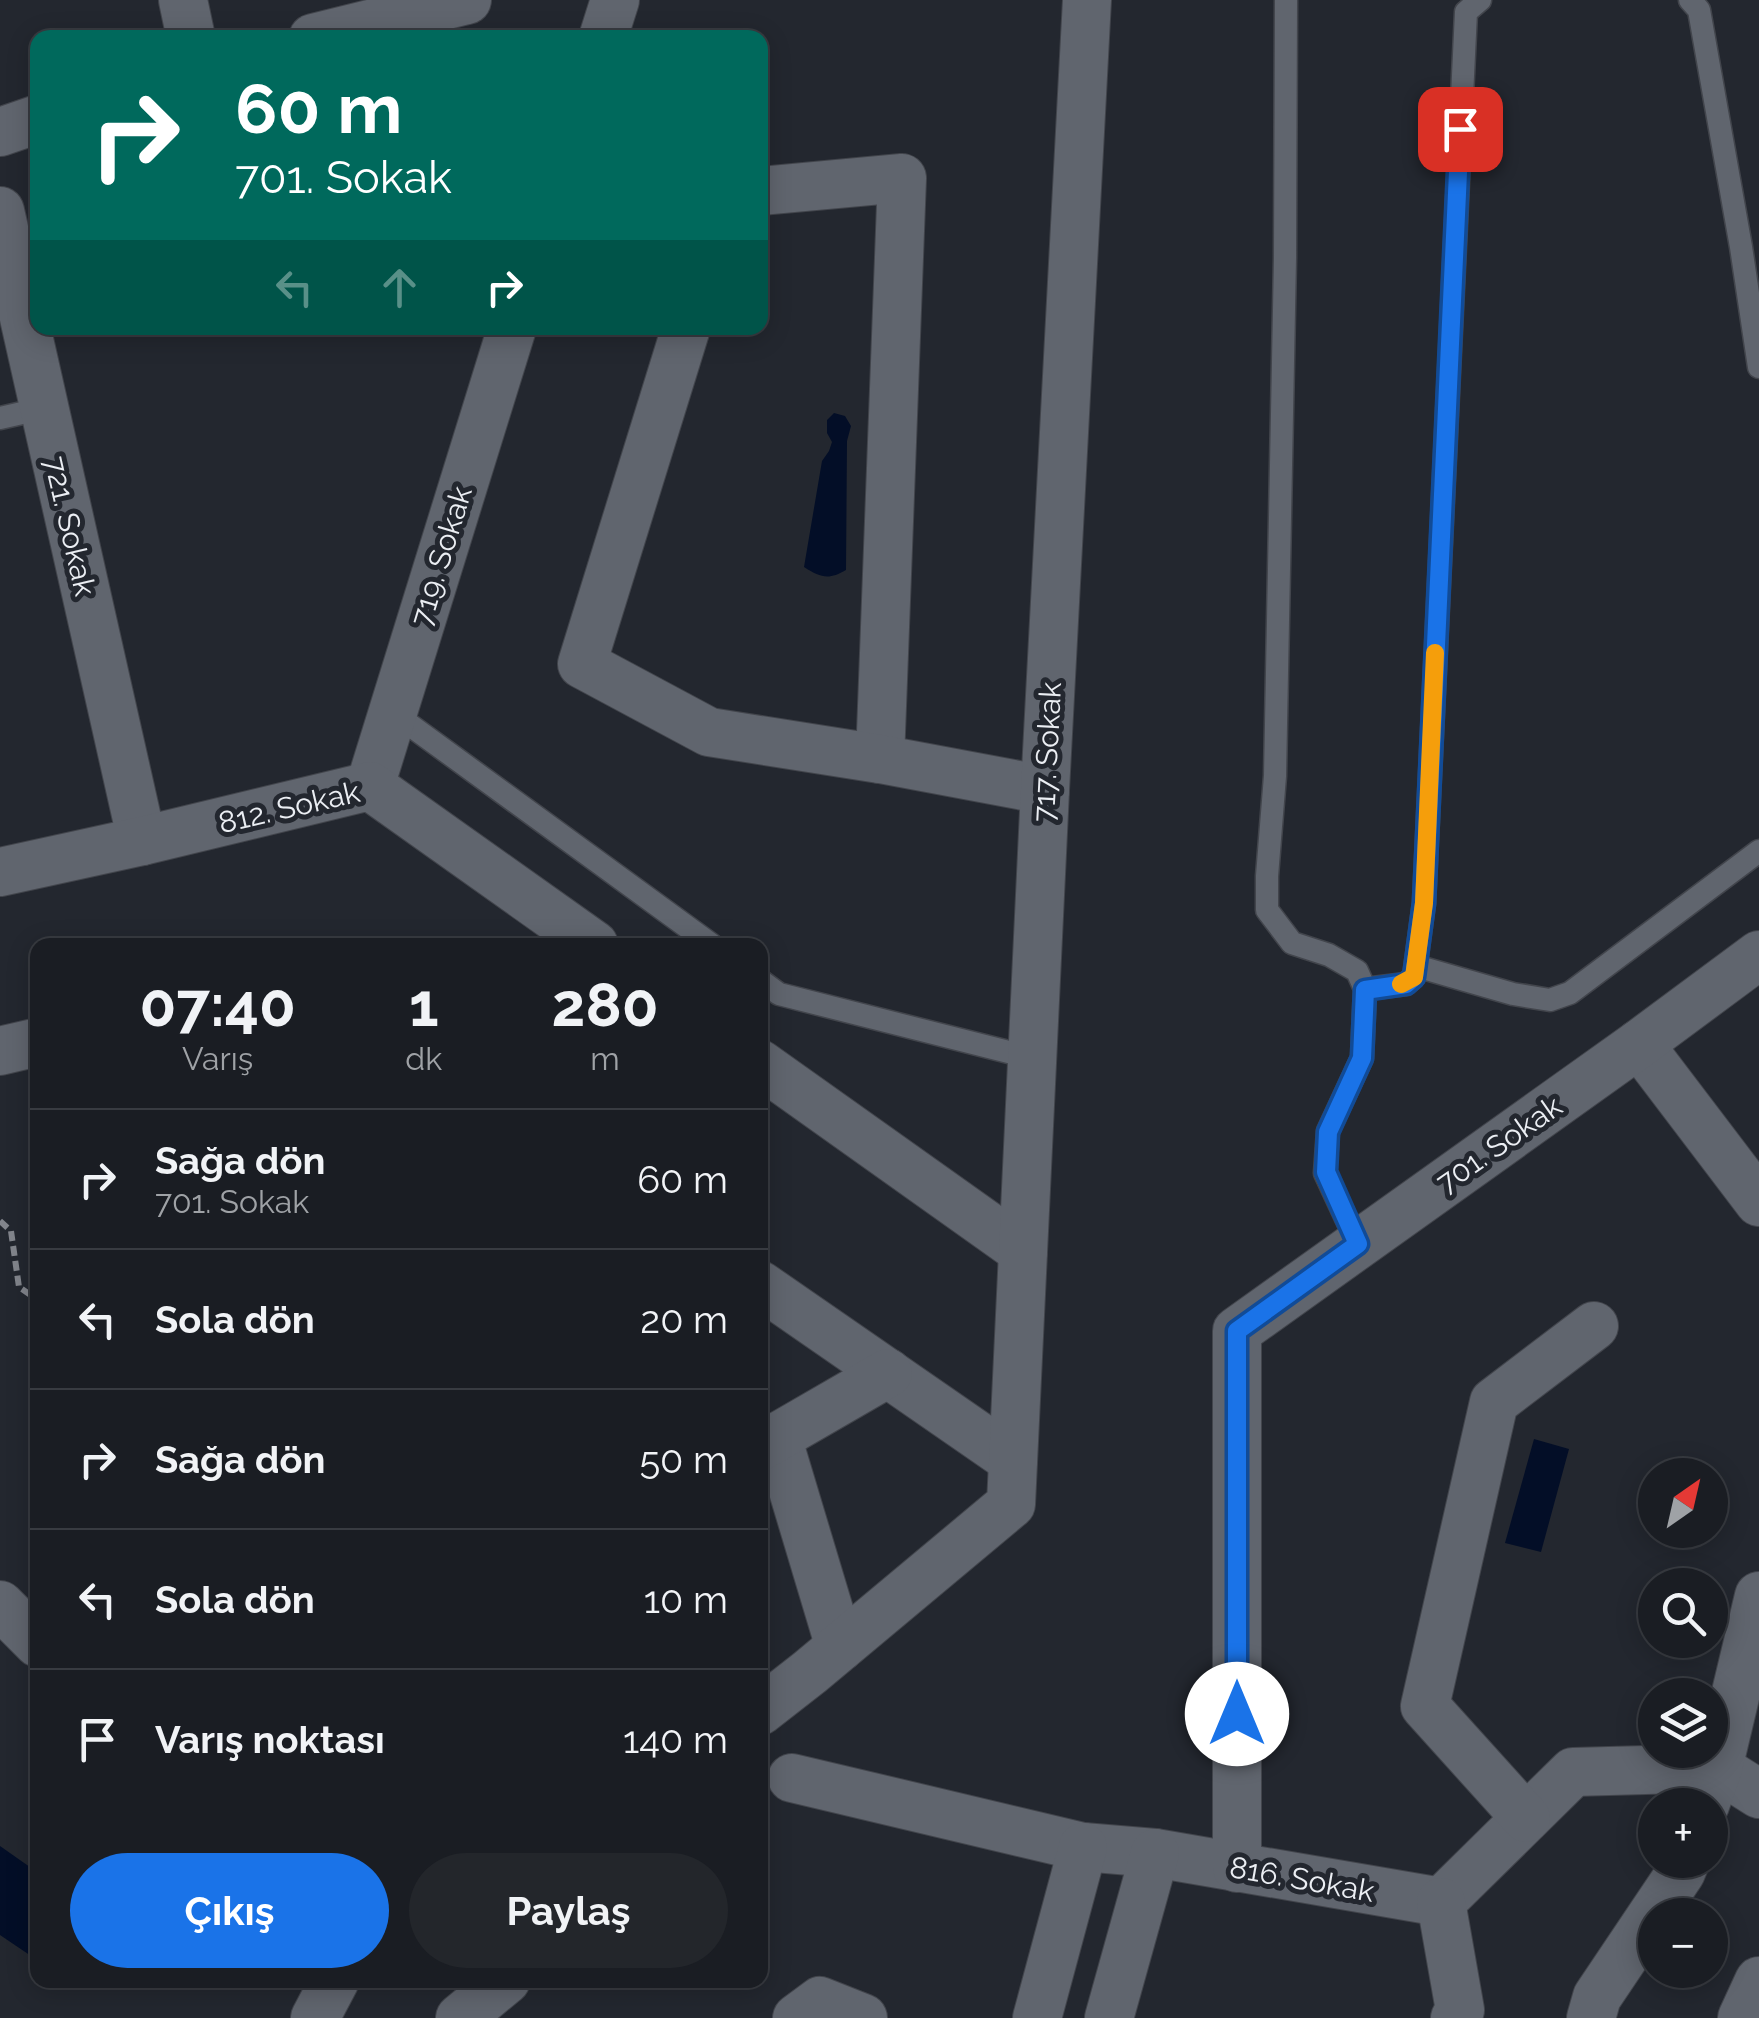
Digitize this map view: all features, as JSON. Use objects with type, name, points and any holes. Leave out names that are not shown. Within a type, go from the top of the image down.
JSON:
[{"type":"street","points":[[183,0],[190,30]]},
{"type":"street","points":[[345,30],[467,0]]},
{"type":"street","points":[[606,30],[615,0]]},
{"type":"street","name":"717. Sokak","points":[[1012,1482],[1087,0]]},
{"type":"street","points":[[0,132],[30,122]]},
{"type":"street","points":[[768,190],[902,178],[880,759]]},
{"type":"street","name":"721. Sokak","points":[[0,211],[22,413],[142,841]]},
{"type":"street","name":"719. Sokak","points":[[370,786],[510,335]]},
{"type":"street","points":[[684,335],[582,664],[710,732],[1045,790]]},
{"type":"street","name":"812. Sokak","points":[[0,872],[370,786],[584,938]]},
{"type":"street","name":"701. Sokak","points":[[1237,1868],[1237,1331],[1759,955]]},
{"type":"street","points":[[0,1051],[30,1044]]},
{"type":"street","points":[[1638,1044],[1742,1161],[1759,1202]]},
{"type":"street","points":[[768,1070],[1023,1251]]},
{"type":"street","points":[[768,1292],[888,1374],[1012,1482],[840,1647],[768,1705],[776,1783]]},
{"type":"street","points":[[1526,1818],[1425,1706],[1494,1402],[1594,1326]]},
{"type":"street","points":[[840,1647],[769,1442],[888,1374]]},
{"type":"street","points":[[1712,1786],[1759,1596]]},
{"type":"street","points":[[0,1605],[30,1635]]},
{"type":"street","points":[[1455,2018],[1460,2010],[1440,1902],[1573,1772],[1759,1794]]},
{"type":"street","name":"816. Sokak","points":[[776,1783],[1083,1847],[1155,1854],[1440,1902]]},
{"type":"street","points":[[1037,2018],[1083,1847]]},
{"type":"street","points":[[1108,2018],[1155,1854]]},
{"type":"street","points":[[1591,2018],[1597,1997],[1677,1878]]},
{"type":"street","points":[[1742,2018],[1759,1981]]},
{"type":"street","points":[[315,2018],[331,1988]]},
{"type":"street","points":[[460,2018],[496,1988]]},
{"type":"street","points":[[797,2018],[820,2000],[863,2018]]},
{"type":"lane","points":[[1286,0],[1286,258],[1277,696],[1267,910],[1292,943],[1330,955],[1357,970],[1365,990],[1362,1058],[1328,1132],[1326,1172],[1358,1244]]},
{"type":"lane","points":[[1365,990],[1406,984],[1414,977],[1424,903],[1466,12],[1480,0]]},
{"type":"lane","points":[[1690,0],[1699,10],[1759,367]]},
{"type":"lane","points":[[392,712],[702,938]]},
{"type":"lane","points":[[1416,966],[1512,994],[1550,1000],[1570,993],[1759,852]]},
{"type":"lane","points":[[768,986],[779,994],[1032,1058]]},
{"type":"path","points":[[0,1221],[11,1232],[19,1287],[30,1295]]},
{"type":"water","points":[[834,413],[845,416],[851,426],[847,441],[846,570],[825,576],[804,567],[822,461],[832,442],[827,420]]},
{"type":"water","points":[[1534,1439],[1569,1449],[1541,1552],[1505,1543]]},
{"type":"water","points":[[0,1846],[30,1867],[30,1955],[0,1935]]},
{"type":"slow traffic","points":[[1401,984],[1414,977],[1424,903],[1435,653]]},
{"type":"route","points":[[1237,1714],[1237,1331],[1358,1244],[1326,1172],[1328,1132],[1362,1058],[1365,990],[1406,984],[1414,977],[1416,966],[1424,903],[1460,129]]}]
